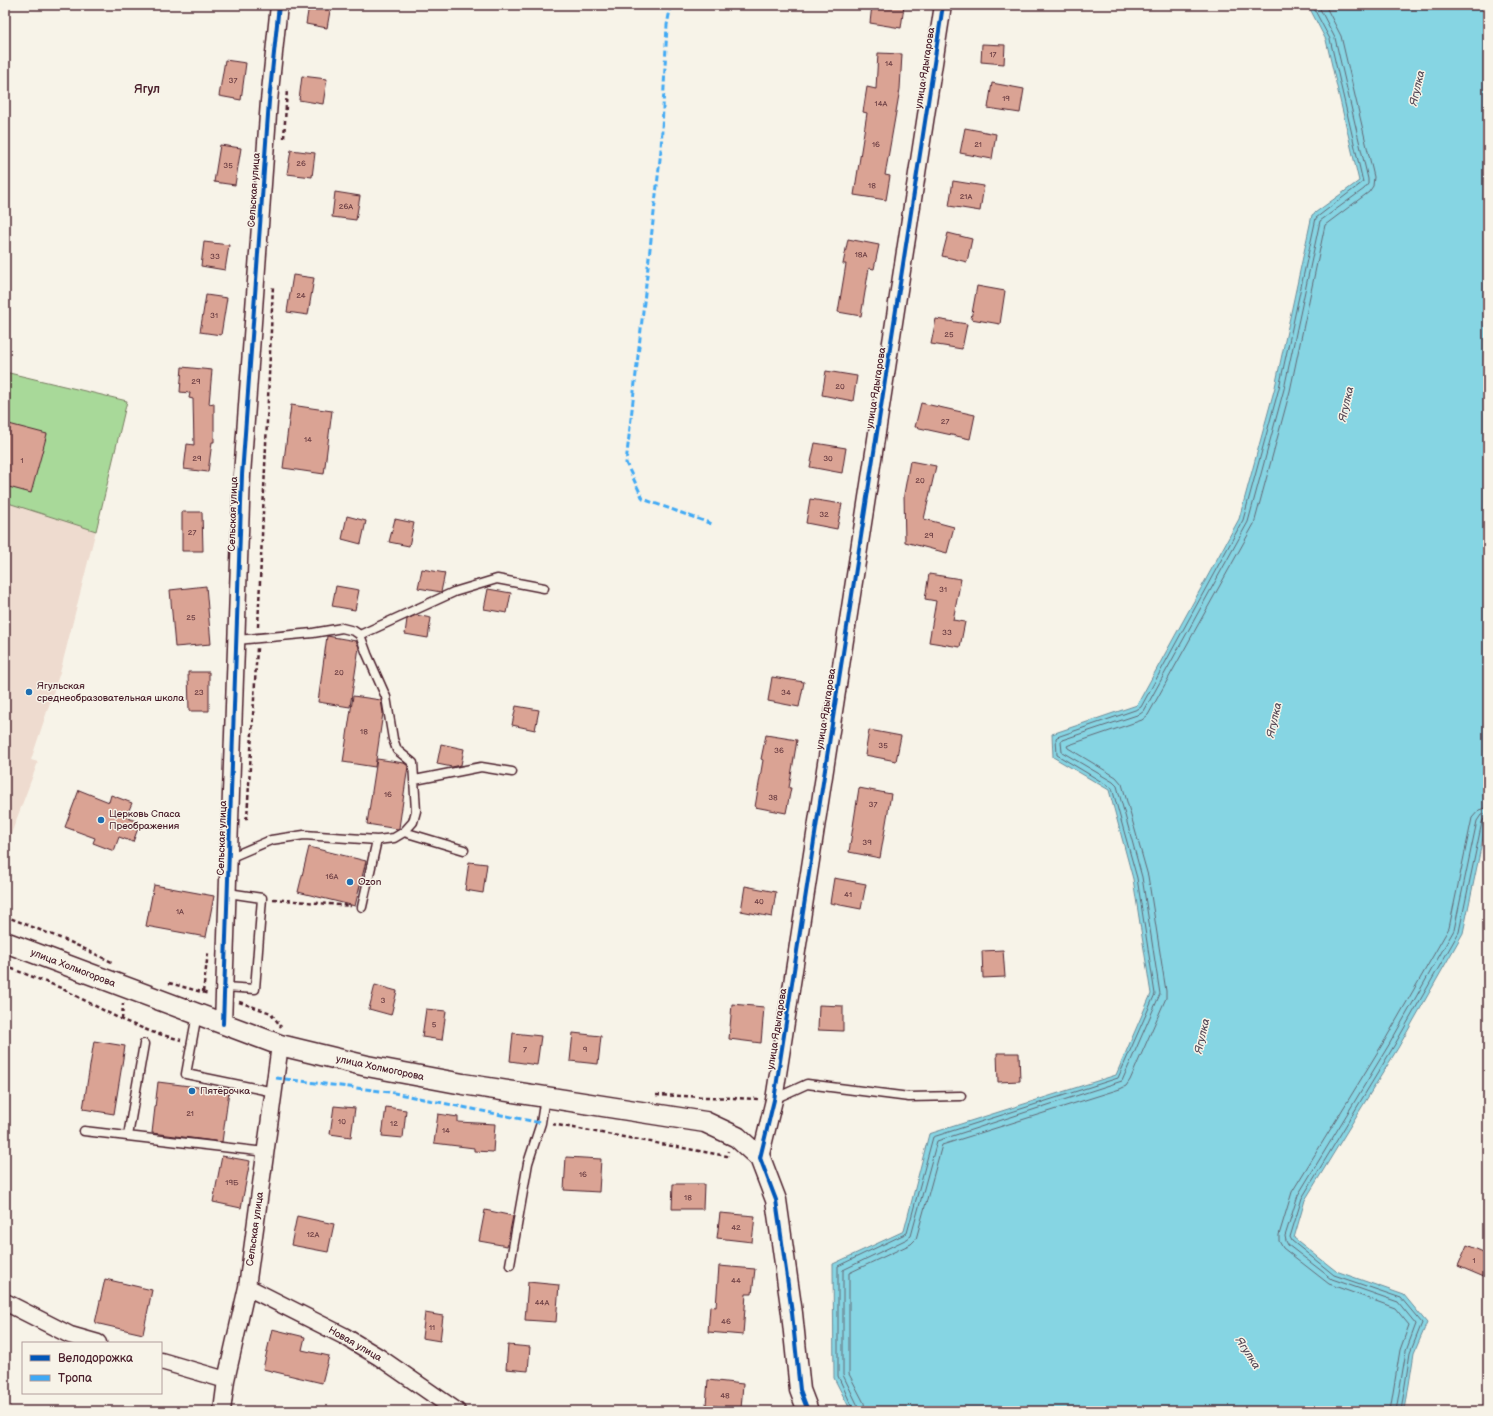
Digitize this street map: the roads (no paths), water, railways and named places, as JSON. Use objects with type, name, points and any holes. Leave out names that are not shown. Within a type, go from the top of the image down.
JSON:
[{"type":"street","name":"Сельская улица","points":[[223,1024],[242,475],[269,101],[278,5]]},
{"type":"street","name":"улица Ядыгарова","points":[[760,1158],[774,1100],[943,5]]},
{"type":"street","name":"улица Холмогорова","points":[[5,942],[223,1024],[282,1037],[374,1067],[464,1084],[705,1122],[737,1137],[760,1158]]},
{"type":"street","name":"Сельская улица","points":[[222,1411],[226,1380],[247,1287],[282,1037]]},
{"type":"street","points":[[760,1158],[776,1200],[792,1313],[800,1390],[808,1411]]},
{"type":"street","name":"Новая улица","points":[[247,1287],[344,1336],[379,1357],[457,1411]]},
{"type":"street","points":[[5,1302],[70,1335],[94,1342]]},
{"type":"street","points":[[162,1361],[226,1380]]},
{"type":"lane","points":[[360,635],[454,592],[497,579],[544,588]]},
{"type":"lane","points":[[229,858],[271,840],[304,834],[377,840],[394,838],[404,832],[413,822],[416,811],[413,763],[397,750],[393,739],[386,697],[360,635],[354,631],[342,628],[313,634],[237,640]]},
{"type":"lane","points":[[415,780],[481,767],[512,772]]},
{"type":"lane","points":[[404,832],[464,850]]},
{"type":"lane","points":[[362,907],[377,840]]},
{"type":"lane","points":[[225,992],[255,989],[262,898],[228,893]]},
{"type":"lane","points":[[197,1014],[186,1074],[274,1092]]},
{"type":"lane","points":[[128,1136],[144,1044]]},
{"type":"lane","points":[[774,1100],[807,1084],[909,1097],[961,1096]]},
{"type":"lane","points":[[510,1265],[528,1163],[541,1123],[545,1097]]},
{"type":"lane","points":[[84,1131],[265,1152]]},
{"type":"water","name":"Ягулка","points":[[1308,5],[1488,5],[1488,814],[1463,933],[1398,1048],[1305,1200],[1294,1238],[1336,1271],[1404,1295],[1427,1323],[1414,1353],[1405,1411],[851,1411],[834,1378],[833,1264],[904,1231],[929,1134],[1116,1075],[1151,994],[1133,879],[1109,790],[1053,757],[1052,734],[1137,705],[1239,519],[1275,387],[1312,215],[1359,181],[1326,40]]},
{"type":"place","name":"Ягульская среднеобразовательная школа","points":[[29,692]]},
{"type":"place","name":"Церковь Спаса Преображения","points":[[101,820]]},
{"type":"place","name":"Ozon","points":[[350,882]]},
{"type":"place","name":"Пятёрочка","points":[[192,1091]]},
{"type":"district","name":"Ягул","points":[[147,89]]}]
